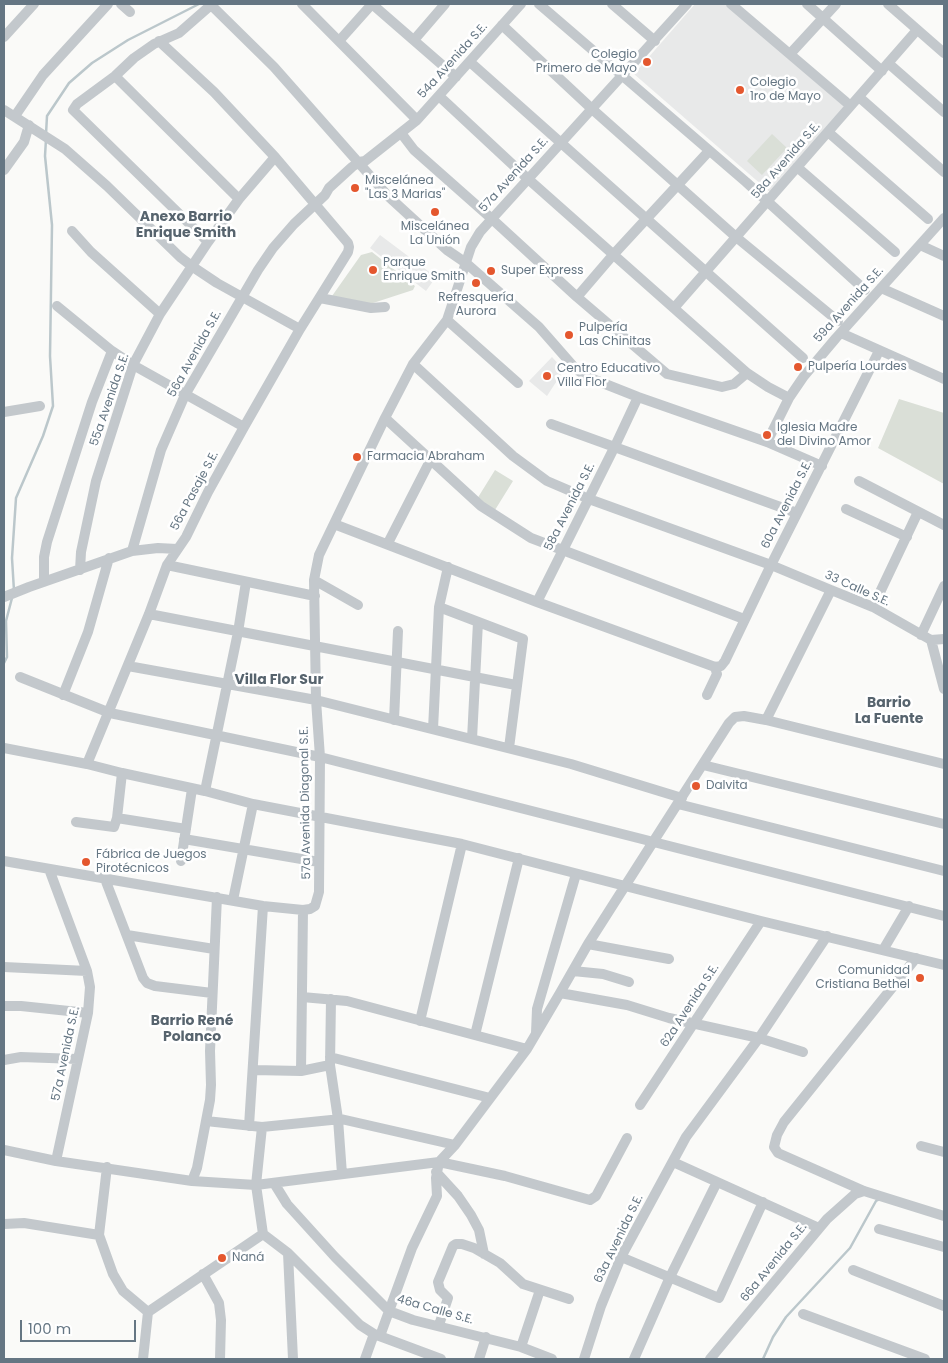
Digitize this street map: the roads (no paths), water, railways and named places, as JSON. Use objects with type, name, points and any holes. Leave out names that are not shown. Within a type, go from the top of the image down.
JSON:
[{"type":"street","points":[[4,36],[34,4]]},
{"type":"street","points":[[15,116],[43,75],[108,4]]},
{"type":"street","points":[[121,4],[130,12]]},
{"type":"street","points":[[208,242],[73,110],[77,104],[115,76],[134,58],[159,41],[179,33],[210,4],[274,67],[394,202],[447,250],[466,263],[540,327],[574,367],[585,376],[638,397],[767,442],[822,466]]},
{"type":"street","points":[[302,4],[417,120]]},
{"type":"street","points":[[339,41],[372,4],[456,77]]},
{"type":"street","points":[[414,40],[445,4]]},
{"type":"street","name":"54a Avenida S.E.","points":[[401,133],[417,120],[520,4]]},
{"type":"street","points":[[539,4],[623,75],[865,290]]},
{"type":"street","points":[[612,4],[655,41]]},
{"type":"street","points":[[731,4],[846,102]]},
{"type":"street","points":[[807,4],[944,112]]},
{"type":"street","points":[[790,54],[836,4]]},
{"type":"street","points":[[888,4],[944,53]]},
{"type":"street","name":"57a Avenida S.E.","points":[[334,524],[413,364],[447,320],[471,247],[480,232],[527,178],[655,41],[684,5]]},
{"type":"street","points":[[502,25],[592,109],[736,237],[838,322]]},
{"type":"street","name":"58a Avenida S.E.","points":[[674,308],[917,30]]},
{"type":"street","points":[[159,41],[214,92],[275,157],[315,205]]},
{"type":"street","points":[[470,62],[803,358]]},
{"type":"street","points":[[115,76],[239,198]]},
{"type":"street","points":[[439,96],[527,178],[747,373],[768,388],[789,398]]},
{"type":"street","points":[[858,97],[944,172]]},
{"type":"street","points":[[4,110],[66,149],[180,257],[193,267],[300,329]]},
{"type":"street","points":[[4,170],[24,142],[31,126]]},
{"type":"street","points":[[828,132],[928,219]]},
{"type":"street","points":[[401,133],[414,150],[577,297],[667,374],[722,387],[734,384],[747,373]]},
{"type":"street","name":"56a Avenida S.E.","points":[[132,551],[161,450],[185,395],[273,248],[294,224],[325,195],[333,192],[362,164],[401,133]]},
{"type":"street","points":[[577,297],[709,151]]},
{"type":"street","name":"55a Avenida S.E.","points":[[80,570],[96,481],[133,365],[160,314],[208,242],[239,198],[275,157]]},
{"type":"street","points":[[797,167],[895,252]]},
{"type":"street","name":"56a Pasaje S.E.","points":[[87,764],[150,614],[167,565],[186,536],[208,492],[300,329],[348,252],[348,243],[315,205]]},
{"type":"street","name":"59a Avenida S.E.","points":[[767,442],[789,398],[804,376],[840,332],[944,218]]},
{"type":"street","points":[[72,231],[92,252],[160,314]]},
{"type":"street","points":[[920,245],[944,256]]},
{"type":"street","points":[[881,288],[944,316]]},
{"type":"street","points":[[320,298],[371,308],[385,307]]},
{"type":"street","points":[[57,306],[112,351],[133,365],[244,428]]},
{"type":"street","points":[[447,320],[518,383]]},
{"type":"street","points":[[840,332],[944,380]]},
{"type":"street","points":[[44,582],[44,557],[47,542],[87,418],[112,351]]},
{"type":"street","name":"60a Avenida S.E.","points":[[715,667],[721,666],[725,661],[770,565],[879,351]]},
{"type":"street","name":"33 Calle S.E.","points":[[413,364],[513,456],[547,481],[589,500],[770,565],[873,607],[931,640]]},
{"type":"street","name":"58a Avenida S.E.","points":[[537,602],[589,500],[638,397]]},
{"type":"street","points":[[4,412],[40,406]]},
{"type":"street","points":[[385,418],[481,506],[531,538],[744,619]]},
{"type":"street","points":[[551,424],[797,513]]},
{"type":"street","points":[[388,543],[430,459]]},
{"type":"street","points":[[859,481],[944,525]]},
{"type":"street","points":[[846,509],[907,537]]},
{"type":"street","points":[[873,607],[918,512]]},
{"type":"street","points":[[334,524],[388,543],[537,602],[715,667],[718,674],[707,695]]},
{"type":"street","name":"57a Avenida Diagonal S.E.","points":[[303,910],[315,906],[319,892],[320,757],[316,700],[314,580],[319,555],[334,524]]},
{"type":"street","points":[[5,597],[28,587],[132,551],[158,548],[177,549]]},
{"type":"street","points":[[63,695],[88,632],[109,558]]},
{"type":"street","points":[[167,565],[315,596]]},
{"type":"street","points":[[433,729],[439,607],[448,567]]},
{"type":"street","points":[[314,580],[358,605]]},
{"type":"street","points":[[205,791],[238,632],[246,582]]},
{"type":"street","points":[[921,635],[944,586]]},
{"type":"street","points":[[766,720],[831,590]]},
{"type":"street","points":[[439,607],[523,639],[509,748]]},
{"type":"street","points":[[150,614],[516,685]]},
{"type":"street","points":[[472,739],[478,622]]},
{"type":"street","points":[[394,720],[398,631]]},
{"type":"street","points":[[944,639],[931,640],[944,689]]},
{"type":"street","points":[[128,666],[316,700],[509,748],[571,764],[680,801],[944,871]]},
{"type":"street","points":[[20,678],[110,713],[320,757],[944,916]]},
{"type":"street","points":[[366,1359],[389,1311],[412,1248],[437,1196],[438,1167],[527,1049],[588,944],[729,723],[735,717],[744,716],[766,720],[944,764]]},
{"type":"street","points":[[4,748],[87,764],[253,804],[462,844],[624,887],[944,965]]},
{"type":"street","points":[[703,765],[944,824]]},
{"type":"street","points":[[76,822],[114,827],[117,818],[122,773]]},
{"type":"street","points":[[181,861],[192,789]]},
{"type":"street","points":[[233,900],[253,804]]},
{"type":"street","points":[[117,818],[244,850],[319,862]]},
{"type":"street","points":[[420,1021],[462,844]]},
{"type":"street","points":[[475,1035],[519,858]]},
{"type":"street","points":[[4,861],[263,906],[303,910],[301,1071]]},
{"type":"street","name":"57a Avenida S.E.","points":[[49,868],[87,971],[90,987],[88,1013],[56,1160]]},
{"type":"street","points":[[536,1033],[537,1009],[576,874]]},
{"type":"street","points":[[105,879],[147,983],[155,986],[212,993]]},
{"type":"street","points":[[192,1181],[197,1168],[212,1084],[210,1051],[216,897]]},
{"type":"street","points":[[249,1126],[263,906]]},
{"type":"street","points":[[883,950],[909,906]]},
{"type":"street","name":"62a Avenida S.E.","points":[[640,1105],[761,921]]},
{"type":"street","points":[[127,935],[214,949]]},
{"type":"street","name":"63a Avenida S.E.","points":[[584,1359],[601,1306],[621,1256],[686,1137],[758,1038],[828,936]]},
{"type":"street","points":[[588,944],[669,959]]},
{"type":"street","points":[[916,958],[789,1116],[777,1135],[774,1147],[778,1153],[864,1192],[944,1216]]},
{"type":"street","points":[[4,967],[87,971]]},
{"type":"street","points":[[573,971],[603,974],[629,982]]},
{"type":"street","points":[[560,994],[627,1005],[669,1018],[694,1022],[758,1038],[803,1052]]},
{"type":"street","points":[[302,997],[347,1001],[527,1049]]},
{"type":"street","points":[[331,999],[330,1061],[338,1119],[342,1174]]},
{"type":"street","points":[[4,1006],[88,1013]]},
{"type":"street","points":[[4,1060],[21,1057],[77,1059]]},
{"type":"street","points":[[254,1070],[301,1071],[330,1061],[490,1098]]},
{"type":"street","points":[[206,1122],[262,1127],[338,1119],[454,1145]]},
{"type":"street","points":[[262,1127],[256,1185],[263,1234],[288,1253],[360,1325],[377,1335],[441,1359]]},
{"type":"street","points":[[4,1150],[192,1181],[256,1185],[342,1174],[438,1167],[505,1176],[590,1200],[596,1196],[627,1138]]},
{"type":"street","points":[[921,1146],[944,1152]]},
{"type":"street","points":[[673,1162],[819,1228]]},
{"type":"street","points":[[107,1167],[99,1235],[112,1274],[123,1292],[148,1312]]},
{"type":"street","points":[[438,1167],[479,1230],[484,1254]]},
{"type":"street","points":[[634,1359],[670,1277],[717,1182]]},
{"type":"street","name":"46a Calle S.E.","points":[[274,1184],[287,1204],[389,1311],[413,1320],[521,1347],[552,1359]]},
{"type":"street","name":"66a Avenida S.E.","points":[[710,1359],[819,1228],[855,1194],[864,1192]]},
{"type":"street","points":[[621,1256],[719,1298],[762,1202]]},
{"type":"street","points":[[4,1224],[24,1223],[99,1235]]},
{"type":"street","points":[[879,1229],[944,1248]]},
{"type":"street","points":[[143,1359],[148,1312],[263,1234]]},
{"type":"street","points":[[439,1325],[448,1297],[440,1290],[438,1282],[453,1246],[462,1244],[474,1248],[500,1263],[523,1284],[569,1299]]},
{"type":"street","points":[[288,1253],[294,1359]]},
{"type":"street","points":[[854,1270],[944,1306]]},
{"type":"street","points":[[203,1274],[219,1303],[221,1320],[220,1359]]},
{"type":"street","points":[[521,1347],[540,1290]]},
{"type":"street","points":[[803,1314],[925,1359]]},
{"type":"street","points":[[479,1359],[486,1337]]},
{"type":"waterway","points":[[46,134],[47,116],[69,83],[92,63],[128,40],[199,4]]},
{"type":"waterway","points":[[14,591],[12,558],[16,498],[43,436],[53,406],[50,356],[52,225],[45,156],[46,139]]},
{"type":"waterway","points":[[4,663],[7,657],[6,621],[12,598]]},
{"type":"waterway","points":[[763,1359],[773,1337],[786,1317],[850,1248],[876,1201],[880,1199]]},
{"type":"place","name":"Colegio Primero de Mayo","points":[[647,62]]},
{"type":"place","name":"Colegio 1ro de Mayo","points":[[740,90]]},
{"type":"place","name":"Miscelánea \"Las 3 Marias\"","points":[[355,188]]},
{"type":"place","name":"Miscelánea La Unión","points":[[435,212]]},
{"type":"place","name":"Parque Enrique Smith","points":[[373,270]]},
{"type":"place","name":"Super Express","points":[[491,271]]},
{"type":"place","name":"Refresquería Aurora","points":[[476,283]]},
{"type":"place","name":"Pulpería Las Chinitas","points":[[569,335]]},
{"type":"place","name":"Pulpería Lourdes","points":[[798,367]]},
{"type":"place","name":"Centro Educativo Villa Flor","points":[[547,376]]},
{"type":"place","name":"Iglesia Madre del Divino Amor","points":[[767,435]]},
{"type":"place","name":"Farmacia Abraham","points":[[357,457]]},
{"type":"place","name":"Dalvita","points":[[696,786]]},
{"type":"place","name":"Fábrica de Juegos Pirotécnicos","points":[[86,862]]},
{"type":"place","name":"Comunidad Cristiana Bethel","points":[[920,978]]},
{"type":"place","name":"Naná","points":[[222,1258]]},
{"type":"district","name":"Anexo Barrio Enrique Smith","points":[[186,226]]},
{"type":"district","name":"Villa Flor Sur","points":[[279,680]]},
{"type":"district","name":"Barrio La Fuente","points":[[889,712]]},
{"type":"district","name":"Barrio René Polanco","points":[[192,1030]]}]
